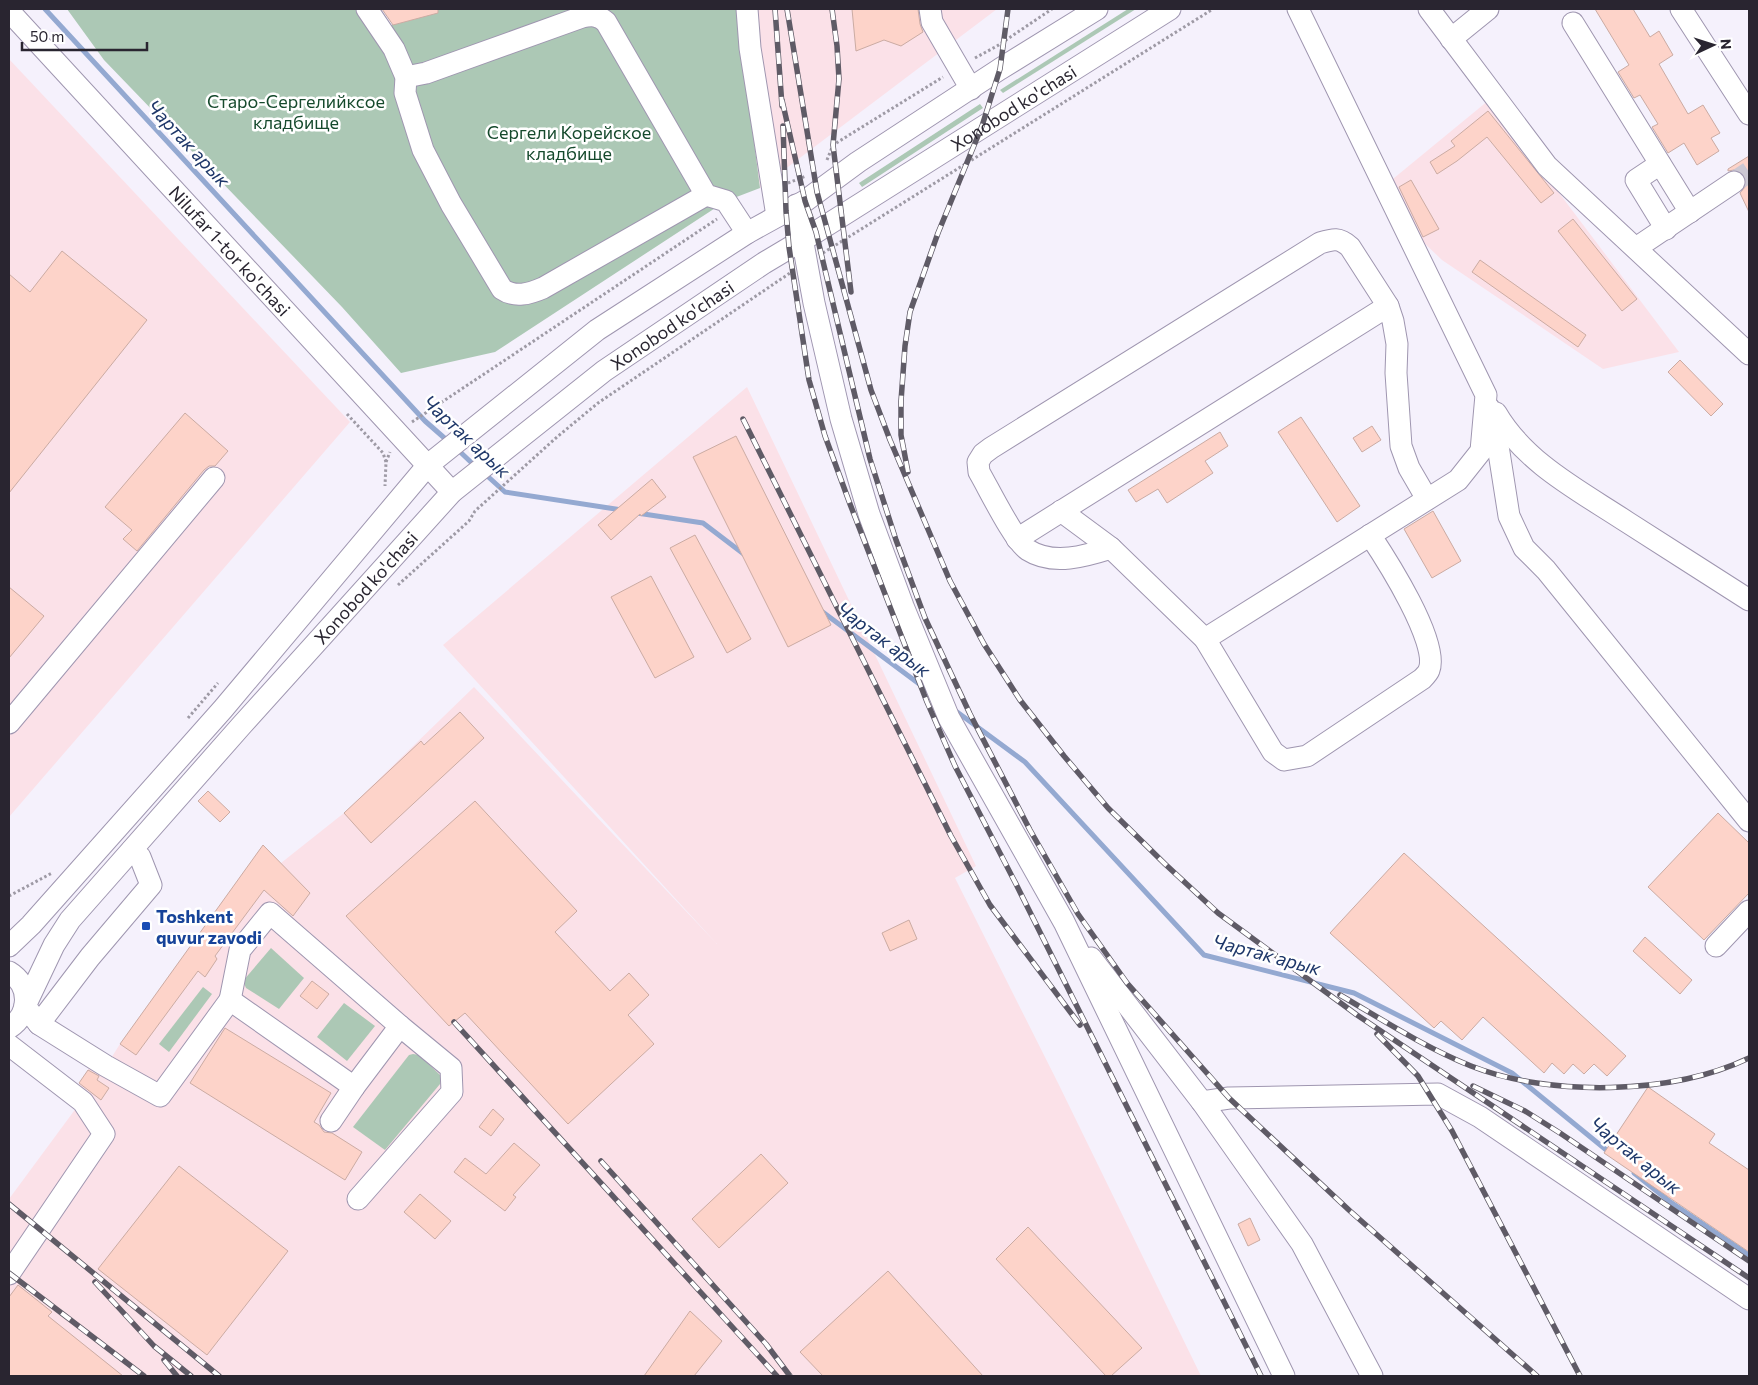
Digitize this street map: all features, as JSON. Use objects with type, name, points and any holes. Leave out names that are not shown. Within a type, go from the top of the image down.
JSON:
[{"type":"street","points":[[367,9],[394,49],[406,77],[405,93],[423,150],[451,204],[502,289],[509,294],[526,294],[543,288],[706,194]]},
{"type":"street","points":[[747,9],[750,48],[777,216]]},
{"type":"street","points":[[930,9],[932,22],[971,89]]},
{"type":"street","name":"Xonobod ko'chasi","points":[[9,946],[31,925],[223,709],[428,465],[597,330],[747,233],[805,201],[858,162],[1097,9]]},
{"type":"street","name":"Xonobod ko'chasi","points":[[16,1019],[54,945],[70,920],[136,853],[241,726],[452,492],[604,371],[764,263],[1170,9]]},
{"type":"street","points":[[1298,9],[1486,396],[1506,431],[1526,452],[1556,476],[1749,600]]},
{"type":"street","points":[[1429,9],[1547,166],[1749,354]]},
{"type":"street","points":[[1451,39],[1488,9]]},
{"type":"street","points":[[1681,9],[1749,114]]},
{"type":"street","name":"Nilufar 1-tor ko'chasi","points":[[9,11],[452,492]]},
{"type":"street","points":[[406,77],[426,73],[582,17],[595,15],[606,22],[706,194],[726,201],[747,233]]},
{"type":"street","points":[[1573,23],[1690,212]]},
{"type":"street","points":[[1660,164],[1636,180],[1666,229]]},
{"type":"street","points":[[1636,248],[1734,182]]},
{"type":"street","points":[[796,205],[814,303],[842,419],[869,514],[896,587],[949,718],[1064,922],[1284,1376]]},
{"type":"street","points":[[1111,548],[1089,556],[1060,559],[1040,556],[1027,550],[1018,539],[979,472],[978,462],[983,454],[1320,243],[1336,239],[1343,240],[1350,247],[1388,306],[1397,344],[1396,373],[1401,446],[1408,468],[1427,499]]},
{"type":"street","points":[[1018,539],[1388,306]]},
{"type":"street","points":[[1205,639],[1458,480],[1481,451],[1486,396]]},
{"type":"street","points":[[1486,396],[1495,427],[1509,516],[1524,548],[1546,570],[1749,821]]},
{"type":"street","points":[[9,723],[214,478]]},
{"type":"street","points":[[1061,511],[1111,548],[1205,639],[1273,752],[1284,760],[1306,756],[1422,680],[1429,670],[1430,658],[1426,641],[1413,607],[1370,535]]},
{"type":"street","points":[[223,709],[241,726]]},
{"type":"street","points":[[39,1024],[150,885],[136,853]]},
{"type":"street","points":[[1716,946],[1749,911]]},
{"type":"street","points":[[16,1019],[39,1024],[106,1066],[160,1096],[230,1000],[240,950],[270,913],[451,1068],[452,1092],[358,1199]]},
{"type":"street","points":[[1064,922],[1202,1102],[1302,1244],[1372,1376]]},
{"type":"street","points":[[31,925],[38,941],[54,945]]},
{"type":"street","points":[[9,972],[18,978],[26,996],[16,1019],[13,1048],[83,1102],[104,1134],[9,1274]]},
{"type":"street","points":[[230,1000],[354,1087]]},
{"type":"street","points":[[331,1121],[400,1026]]},
{"type":"street","points":[[1202,1102],[1230,1098],[1438,1094],[1480,1117],[1749,1299]]},
{"type":"path","points":[[827,161],[833,145],[958,67],[997,46],[1012,34],[1052,9]]},
{"type":"path","points":[[773,189],[814,173]]},
{"type":"path","points":[[383,491],[386,462],[398,433],[426,412],[732,210]]},
{"type":"path","points":[[347,414],[380,448],[386,462]]},
{"type":"path","points":[[184,722],[223,677]]},
{"type":"path","points":[[9,896],[52,872]]},
{"type":"shaded area","points":[[737,9],[997,9],[760,188]]},
{"type":"shaded area","points":[[9,59],[350,422],[9,817]]},
{"type":"shaded area","points":[[1489,100],[1679,352],[1603,369],[1442,260],[1420,239],[1388,183]]},
{"type":"shaded area","name":"Toshkent quvur zavodi","points":[[747,387],[976,866],[955,878],[1058,1083],[1201,1376],[9,1376],[9,1199],[88,1092],[78,1085],[90,1067],[101,1074],[120,1044],[263,845],[281,863],[344,813],[474,687],[717,944],[443,645]]},
{"type":"green space","points":[[67,9],[378,9],[388,26],[411,20],[430,9],[737,9],[760,188],[726,201],[495,352],[401,373],[342,307],[104,60]]},
{"type":"green space","points":[[1128,9],[1136,9],[1003,93],[1000,90]]},
{"type":"green space","points":[[980,104],[983,108],[862,187],[859,183]]},
{"type":"green space","points":[[271,948],[304,978],[279,1009],[246,988],[243,981]]},
{"type":"green space","points":[[203,987],[212,994],[169,1052],[159,1044]]},
{"type":"green space","points":[[344,1003],[375,1026],[347,1061],[317,1037]]},
{"type":"green space","points":[[409,1055],[419,1055],[441,1076],[440,1084],[385,1150],[353,1127]]},
{"type":"building","points":[[382,9],[438,9],[438,13],[393,25]]},
{"type":"building","points":[[852,9],[918,9],[923,32],[901,46],[884,40],[856,51]]},
{"type":"building","points":[[1595,9],[1633,9],[1650,37],[1659,31],[1673,55],[1659,64],[1688,114],[1703,105],[1720,133],[1711,138],[1719,151],[1697,165],[1684,143],[1668,153],[1652,127],[1658,124],[1640,95],[1634,98],[1618,72],[1629,65]]},
{"type":"building","points":[[1488,111],[1554,193],[1541,203],[1487,137],[1437,174],[1430,162],[1455,146],[1451,141]]},
{"type":"building","points":[[1749,156],[1749,212],[1740,193],[1745,187],[1745,175],[1739,171],[1728,171],[1728,169]]},
{"type":"building","points":[[1411,180],[1439,229],[1423,237],[1399,187]]},
{"type":"building","points":[[1573,219],[1637,299],[1622,311],[1558,231]]},
{"type":"building","points":[[62,251],[147,320],[9,493],[9,274],[30,292]]},
{"type":"building","points":[[1480,260],[1586,335],[1578,347],[1472,272]]},
{"type":"building","points":[[1680,360],[1723,404],[1711,416],[1668,372]]},
{"type":"building","points":[[185,413],[228,451],[215,466],[209,466],[204,470],[137,551],[123,539],[132,530],[105,507]]},
{"type":"building","points":[[1301,417],[1360,506],[1337,522],[1278,432]]},
{"type":"building","points":[[1372,426],[1381,440],[1362,452],[1353,438]]},
{"type":"building","points":[[1220,432],[1228,446],[1205,461],[1213,473],[1167,503],[1158,489],[1136,502],[1128,490]]},
{"type":"building","points":[[736,436],[831,625],[788,647],[693,457]]},
{"type":"building","points":[[652,479],[666,497],[641,516],[640,514],[611,540],[598,525]]},
{"type":"building","points":[[1433,511],[1461,561],[1432,578],[1404,529]]},
{"type":"building","points":[[695,535],[751,639],[727,653],[670,548]]},
{"type":"building","points":[[651,576],[694,657],[655,678],[611,597]]},
{"type":"building","points":[[9,587],[44,616],[9,658]]},
{"type":"building","points":[[460,712],[484,738],[371,843],[344,813],[421,741],[424,745]]},
{"type":"building","points":[[208,791],[230,812],[220,822],[198,801]]},
{"type":"building","points":[[475,801],[577,911],[555,932],[610,991],[629,973],[649,995],[628,1015],[654,1044],[568,1124],[465,1013],[449,1026],[346,916]]},
{"type":"building","points":[[1718,813],[1749,843],[1749,893],[1704,940],[1648,887]]},
{"type":"building","points":[[263,845],[310,893],[293,916],[264,890],[215,956],[217,959],[205,977],[198,971],[136,1055],[120,1044]]},
{"type":"building","points":[[1404,853],[1626,1056],[1607,1076],[1594,1064],[1584,1074],[1573,1064],[1564,1074],[1552,1063],[1544,1073],[1483,1017],[1462,1040],[1441,1021],[1434,1028],[1330,933]]},
{"type":"building","points":[[909,920],[917,939],[890,951],[882,933]]},
{"type":"building","points":[[1645,937],[1692,980],[1680,994],[1633,951]]},
{"type":"building","points":[[312,981],[329,994],[317,1009],[300,996]]},
{"type":"building","points":[[225,1028],[331,1093],[314,1122],[324,1132],[332,1133],[362,1152],[345,1180],[190,1083]]},
{"type":"building","points":[[88,1070],[99,1076],[97,1080],[109,1088],[101,1100],[79,1083]]},
{"type":"building","points":[[1648,1087],[1715,1134],[1709,1143],[1749,1170],[1749,1252],[1604,1153]]},
{"type":"building","points":[[493,1109],[504,1119],[491,1136],[479,1127]]},
{"type":"building","points":[[514,1143],[540,1165],[513,1195],[516,1197],[505,1211],[454,1172],[465,1158],[486,1174]]},
{"type":"building","points":[[761,1154],[788,1183],[719,1248],[692,1219]]},
{"type":"building","points":[[179,1166],[288,1251],[207,1355],[98,1269]]},
{"type":"building","points":[[420,1194],[451,1221],[435,1239],[404,1212]]},
{"type":"building","points":[[1250,1218],[1260,1240],[1248,1246],[1238,1224]]},
{"type":"building","points":[[1028,1227],[1142,1348],[1111,1376],[1106,1376],[996,1259]]},
{"type":"building","points":[[888,1271],[983,1376],[823,1376],[800,1352]]},
{"type":"building","points":[[18,1285],[52,1312],[48,1316],[123,1376],[9,1376],[9,1297]]},
{"type":"building","points":[[690,1311],[722,1341],[694,1376],[644,1376]]},
{"type":"waterway","name":"Чартак арык","points":[[45,9],[425,421],[449,442]]},
{"type":"waterway","name":"Чартак арык","points":[[456,448],[475,466]]},
{"type":"waterway","name":"Чартак арык","points":[[484,473],[505,492],[622,510]]},
{"type":"waterway","name":"Чартак арык","points":[[637,513],[703,523],[745,555]]},
{"type":"waterway","name":"Чартак арык","points":[[820,610],[930,692]]},
{"type":"waterway","name":"Чартак арык","points":[[953,709],[1025,762],[1204,955],[1354,993],[1512,1073],[1610,1153]]},
{"type":"waterway","name":"Чартак арык","points":[[1634,1173],[1669,1201],[1749,1255]]},
{"type":"tunnel","points":[[1734,182],[1749,172]]},
{"type":"railway","points":[[775,9],[782,106]]},
{"type":"railway","points":[[787,9],[817,192],[871,390],[890,440],[950,581],[984,644],[1020,700],[1108,808],[1218,913],[1357,1015],[1749,1278]]},
{"type":"railway","points":[[832,9],[839,79],[833,145],[851,292]]},
{"type":"railway","points":[[908,472],[901,435],[901,401],[905,346],[910,312],[938,233],[982,126],[1000,69],[1008,9]]},
{"type":"railway","points":[[782,100],[805,201],[816,232],[870,459],[896,540],[925,618],[970,714],[1030,830],[1078,914],[1127,983],[1229,1098],[1350,1211],[1537,1376]]},
{"type":"railway","points":[[783,126],[789,247],[809,380],[825,436],[850,504],[927,702],[955,766],[1016,884],[1261,1376]]},
{"type":"railway","points":[[743,419],[951,836],[990,905],[1080,1025]]},
{"type":"railway","points":[[1340,995],[1404,1033],[1454,1059],[1502,1076],[1537,1083],[1573,1087],[1611,1088],[1648,1085],[1684,1079],[1718,1070],[1749,1058]]},
{"type":"railway","points":[[454,1022],[777,1376]]},
{"type":"railway","points":[[1377,1034],[1418,1076],[1452,1131],[1580,1376]]},
{"type":"railway","points":[[1473,1086],[1525,1111],[1560,1133],[1749,1261]]},
{"type":"railway","points":[[601,1161],[766,1344],[790,1376]]},
{"type":"railway","points":[[9,1204],[219,1376]]},
{"type":"railway","points":[[9,1273],[144,1376]]},
{"type":"railway","points":[[95,1282],[154,1346],[191,1376]]},
{"type":"railway","points":[[164,1360],[177,1376]]},
{"type":"place","name":"Toshkent quvur zavodi","points":[[146,926]]},
{"type":"park label","name":"Старо-Сергелийксое кладбище","points":[[296,111]]},
{"type":"park label","name":"Сергели Корейское кладбище","points":[[569,142]]}]
